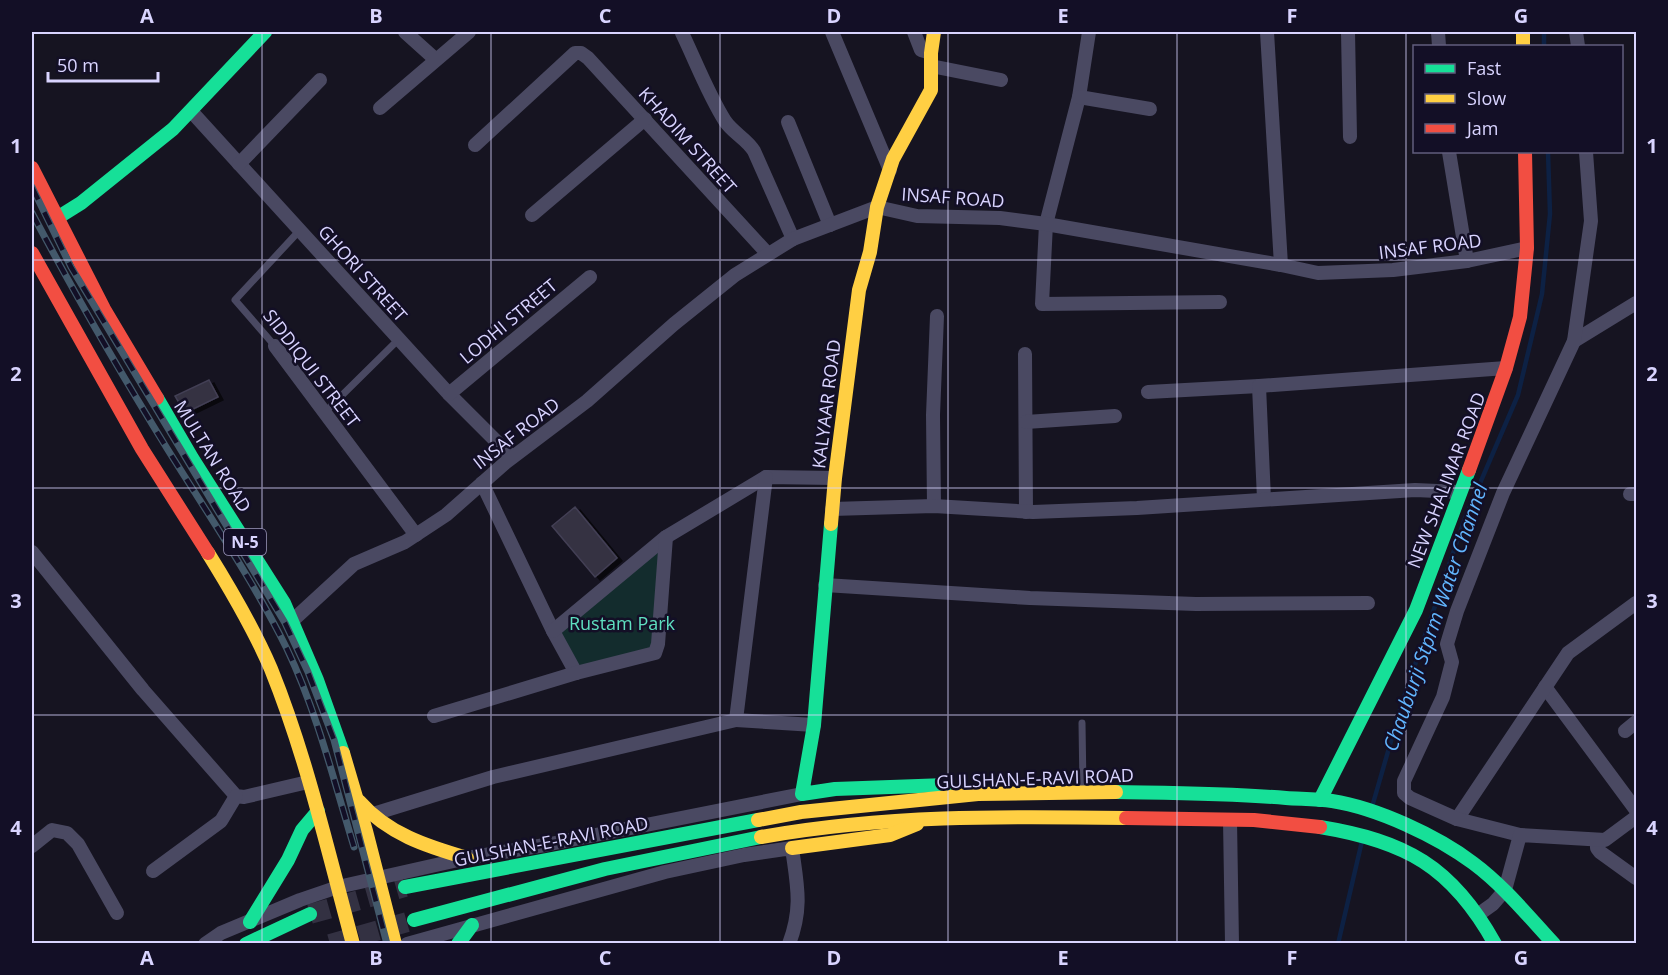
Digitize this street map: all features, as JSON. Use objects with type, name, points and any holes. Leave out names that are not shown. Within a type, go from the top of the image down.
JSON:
[{"type":"main road","points":[[57,218],[81,203],[173,129],[265,32]]},
{"type":"main road","name":"KALYAAR ROAD","points":[[802,794],[814,725],[835,478],[859,290],[870,252],[877,207],[893,159],[931,90],[934,32]]},
{"type":"main road","name":"NEW SHALIMAR ROAD","points":[[1326,800],[1416,610],[1473,462],[1506,368],[1520,316],[1527,249],[1525,153]]},
{"type":"main road","name":"MULTAN ROAD","points":[[32,168],[104,309],[192,458],[284,603],[336,730],[356,795],[395,944]]},
{"type":"main road","name":"N-5","points":[[32,253],[37,275],[249,624],[282,695],[318,812],[353,944]]},
{"type":"main road","points":[[802,794],[835,789],[948,785],[978,794]]},
{"type":"main road","name":"GULSHAN-E-RAVI ROAD","points":[[405,887],[801,812],[978,794],[1083,792],[1238,794],[1326,800],[1390,818],[1449,846],[1464,855],[1505,890],[1554,944]]},
{"type":"main road","points":[[1197,819],[1199,794]]},
{"type":"main road","points":[[356,795],[370,815],[415,841],[466,858]]},
{"type":"main road","points":[[249,922],[288,860],[302,830],[318,812]]},
{"type":"main road","name":"GULSHAN-E-RAVI ROAD","points":[[414,920],[649,858],[802,829],[899,819],[996,816],[1197,819],[1321,826],[1383,842],[1412,854],[1426,862],[1456,888],[1479,914],[1495,944]]},
{"type":"main road","points":[[792,848],[890,835],[930,818]]},
{"type":"main road","points":[[246,944],[310,914]]},
{"type":"main road","points":[[458,944],[472,925]]},
{"type":"street","points":[[405,32],[435,59]]},
{"type":"street","points":[[380,108],[469,32]]},
{"type":"street","points":[[832,32],[890,170]]},
{"type":"street","points":[[914,32],[921,50],[931,60],[1001,80]]},
{"type":"street","points":[[1089,32],[1079,96],[1046,224],[1042,304],[1220,302]]},
{"type":"street","points":[[1267,32],[1281,265]]},
{"type":"street","points":[[1348,32],[1350,137]]},
{"type":"street","points":[[682,33],[726,123],[749,143],[754,151],[793,239]]},
{"type":"street","name":"KHADIM STREET","points":[[475,145],[575,53],[581,53],[645,119],[767,253]]},
{"type":"street","points":[[239,164],[320,80]]},
{"type":"street","points":[[1079,96],[1150,109]]},
{"type":"street","name":"GHORI STREET","points":[[191,111],[449,394],[512,457]]},
{"type":"street","points":[[532,215],[645,119]]},
{"type":"street","points":[[788,122],[830,225]]},
{"type":"street","points":[[1449,153],[1467,261]]},
{"type":"street","points":[[1586,153],[1591,221],[1574,341],[1503,493],[1469,579],[1447,644],[1452,662],[1443,697],[1404,781],[1404,793],[1410,798],[1457,819],[1520,836],[1597,841],[1611,837],[1636,817]]},
{"type":"street","name":"INSAF ROAD","points":[[292,621],[354,564],[405,542],[446,515],[512,457],[587,400],[726,282],[767,253],[793,239],[877,207],[917,216],[1000,218],[1046,224],[1318,273],[1393,270],[1467,261],[1527,249]]},
{"type":"street","name":"LODHI STREET","points":[[449,394],[590,277]]},
{"type":"street","points":[[1574,341],[1636,303]]},
{"type":"street","points":[[934,506],[933,415],[937,316]]},
{"type":"street","name":"SIDDIQUI STREET","points":[[275,346],[416,535]]},
{"type":"street","points":[[1025,354],[1026,512]]},
{"type":"street","points":[[1148,392],[1506,368]]},
{"type":"street","points":[[1259,386],[1264,499]]},
{"type":"street","points":[[1026,422],[1115,416]]},
{"type":"street","points":[[553,631],[666,537],[766,477],[835,478]]},
{"type":"street","points":[[736,720],[766,477]]},
{"type":"street","points":[[482,483],[553,631],[576,673]]},
{"type":"street","points":[[832,509],[934,506],[1026,512],[1137,508],[1415,490],[1460,492]]},
{"type":"street","points":[[434,716],[576,673],[655,652],[658,644],[666,537]]},
{"type":"street","points":[[32,552],[143,690],[236,796],[244,797],[308,782]]},
{"type":"street","points":[[825,585],[1030,598],[1196,604],[1368,603]]},
{"type":"street","points":[[1457,819],[1568,653],[1636,603]]},
{"type":"street","points":[[1545,687],[1636,810]]},
{"type":"street","points":[[370,815],[493,777],[736,720],[814,725]]},
{"type":"street","points":[[205,944],[221,933],[300,900],[377,878],[466,858],[545,845],[802,794]]},
{"type":"street","points":[[153,871],[221,821],[236,796]]},
{"type":"street","points":[[1230,820],[1232,944]]},
{"type":"street","points":[[32,846],[52,830],[67,833],[78,844],[117,913]]},
{"type":"street","points":[[1479,914],[1493,904],[1505,890],[1520,836]]},
{"type":"street","points":[[1597,841],[1597,848],[1600,852],[1636,878]]},
{"type":"street","points":[[407,944],[665,872],[744,855],[792,848],[799,902],[794,931],[789,944]]},
{"type":"lane","name":"SIDDIQUI STREET","points":[[275,346],[235,300],[300,230]]},
{"type":"lane","points":[[325,412],[399,339]]},
{"type":"lane","points":[[1082,723],[1083,792]]},
{"type":"green space","name":"Rustam Park","points":[[666,537],[655,653],[576,673],[556,629]]},
{"type":"building","points":[[209,380],[218,397],[185,413],[175,396]]},
{"type":"building","points":[[575,507],[617,558],[595,577],[552,526]]},
{"type":"waterway","name":"Chauburji Stprm Water Channel","points":[[1544,32],[1544,45]]},
{"type":"waterway","name":"Chauburji Stprm Water Channel","points":[[1372,807],[1402,703],[1465,518],[1518,395],[1542,294],[1550,214],[1548,153]]},
{"type":"waterway","name":"Chauburji Stprm Water Channel","points":[[1338,944],[1362,841]]},
{"type":"tunnel","points":[[310,914],[405,887]]},
{"type":"tunnel","points":[[330,944],[414,920]]},
{"type":"railway","points":[[32,187],[71,267],[285,623],[308,672],[334,740],[387,944]]},
{"type":"railway","points":[[32,213],[115,362],[245,573],[287,649],[316,722],[354,847]]},
{"type":"traffic: fast","points":[[57,218],[81,203],[173,129],[265,32]]},
{"type":"traffic: fast","points":[[157,398],[192,458],[284,603],[317,680],[343,753]]},
{"type":"traffic: fast","points":[[1320,800],[1416,610],[1469,470]]},
{"type":"traffic: fast","points":[[831,524],[814,725],[802,794],[835,789],[946,785]]},
{"type":"traffic: fast","points":[[1116,792],[1222,794],[1321,800],[1368,810],[1424,833],[1473,863],[1505,891],[1554,944]]},
{"type":"traffic: fast","points":[[250,922],[288,860],[302,830],[318,811]]},
{"type":"traffic: fast","points":[[405,887],[758,820]]},
{"type":"traffic: fast","points":[[1320,827],[1377,840],[1423,862],[1443,876],[1461,895],[1479,917],[1495,944]]},
{"type":"traffic: fast","points":[[414,920],[605,869],[761,837]]},
{"type":"traffic: fast","points":[[246,944],[310,914]]},
{"type":"traffic: fast","points":[[458,944],[472,925]]},
{"type":"traffic: slow","points":[[831,524],[859,290],[870,252],[877,207],[893,159],[931,90],[931,53],[934,32]]},
{"type":"traffic: slow","points":[[1523,32],[1523,45]]},
{"type":"traffic: slow","points":[[208,553],[257,639],[284,703],[316,805],[353,944]]},
{"type":"traffic: slow","points":[[343,753],[395,944]]},
{"type":"traffic: slow","points":[[758,820],[801,812],[978,794],[1116,792]]},
{"type":"traffic: slow","points":[[359,801],[382,822],[395,830],[437,849],[467,858]]},
{"type":"traffic: slow","points":[[761,837],[853,824],[943,818],[1126,818]]},
{"type":"traffic: slow","points":[[792,848],[890,835],[917,824]]},
{"type":"traffic: jam","points":[[1469,470],[1506,368],[1520,317],[1527,248],[1525,153]]},
{"type":"traffic: jam","points":[[32,168],[104,309],[157,398]]},
{"type":"traffic: jam","points":[[32,253],[142,449],[208,553]]},
{"type":"traffic: jam","points":[[1126,818],[1254,820],[1320,827]]}]
